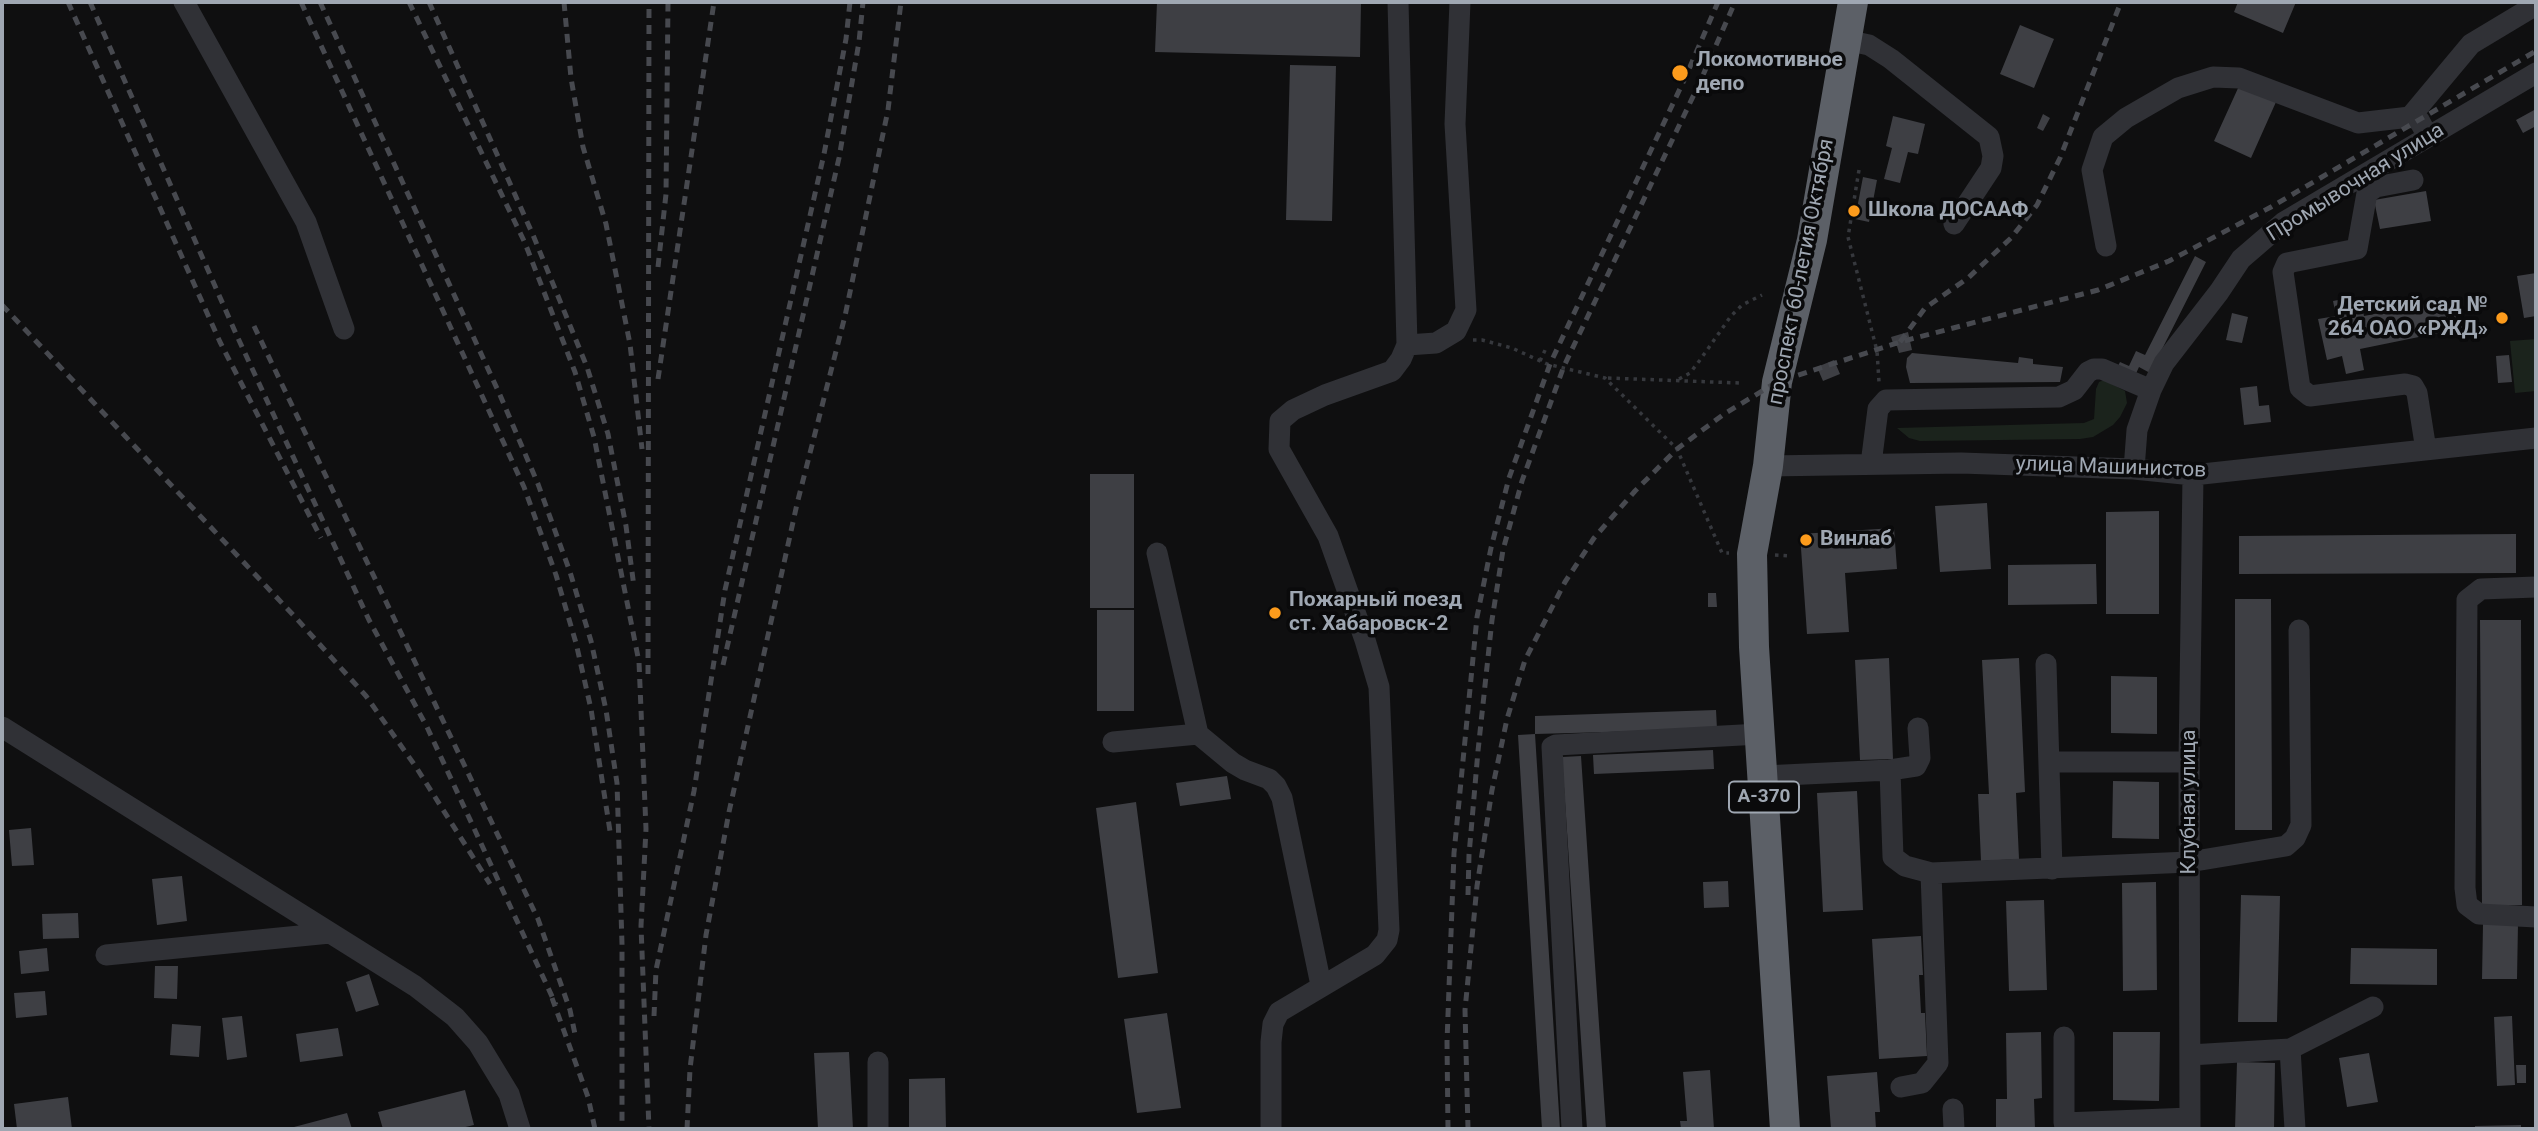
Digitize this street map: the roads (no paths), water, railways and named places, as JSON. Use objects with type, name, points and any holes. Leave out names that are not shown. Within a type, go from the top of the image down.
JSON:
[{"type":"highway","name":"проспект 60-летия Октября","points":[[1785,1129],[1754,647],[1752,554],[1768,466],[1777,382],[1812,240],[1853,2]]},
{"type":"street","points":[[184,2],[306,222],[344,328]]},
{"type":"street","points":[[1271,1129],[1273,1024],[1279,1012],[1375,955],[1387,940],[1389,930],[1379,687],[1328,536],[1279,449],[1280,421],[1293,410],[1392,371],[1407,345],[1398,2]]},
{"type":"street","points":[[1407,345],[1436,343],[1456,331],[1466,310],[1455,124],[1460,2]]},
{"type":"street","points":[[2410,117],[2471,44],[2536,5]]},
{"type":"street","points":[[1846,40],[1869,45],[1891,59],[1989,137],[1993,156],[1991,168],[1954,224]]},
{"type":"street","name":"Промывочная улица","points":[[2134,468],[2137,430],[2164,363],[2241,259],[2284,222],[2536,73]]},
{"type":"street","points":[[2106,246],[2092,170],[2096,152],[2103,137],[2126,118],[2178,88],[2213,77],[2239,79],[2358,122],[2410,117],[2419,120],[2428,137]]},
{"type":"street","points":[[2413,180],[2376,187],[2367,194],[2357,249],[2287,263],[2283,272],[2300,388],[2310,396],[2405,384],[2413,386],[2417,393],[2427,450]]},
{"type":"street","points":[[1871,464],[1878,409],[1886,400],[2059,397],[2074,390],[2088,372],[2094,369],[2102,369],[2151,390]]},
{"type":"street","name":"улица Машинистов","points":[[1768,466],[1961,463],[2134,468],[2193,475],[2536,438]]},
{"type":"street","name":"Клубная улица","points":[[2190,1124],[2189,762],[2193,475]]},
{"type":"street","points":[[1157,553],[1198,734],[1233,763],[1269,779],[1282,798],[1321,985]]},
{"type":"street","points":[[2536,587],[2481,589],[2468,600],[2465,888],[2467,905],[2479,914],[2536,917]]},
{"type":"street","points":[[1890,771],[1893,857],[1905,866],[1931,873],[2189,862],[2286,846],[2295,838],[2301,825],[2299,630]]},
{"type":"street","points":[[2046,664],[2052,869]]},
{"type":"street","points":[[2,727],[415,986],[455,1017],[478,1043],[509,1094],[520,1129]]},
{"type":"street","points":[[1763,776],[1890,771],[1916,766],[1920,758],[1918,729]]},
{"type":"street","points":[[1113,742],[1198,734]]},
{"type":"street","points":[[1572,1129],[1552,747],[1556,744],[1760,734]]},
{"type":"street","points":[[2049,762],[2189,762]]},
{"type":"street","points":[[1901,1087],[1922,1083],[1938,1063],[1931,873]]},
{"type":"street","points":[[106,955],[330,933]]},
{"type":"street","points":[[2190,1055],[2290,1049],[2372,1007]]},
{"type":"street","points":[[2064,1037],[2064,1126],[2190,1124]]},
{"type":"street","points":[[2290,1049],[2295,1129]]},
{"type":"street","points":[[878,1062],[878,1129]]},
{"type":"railway","points":[[68,2],[220,342],[321,538]]},
{"type":"railway","points":[[90,2],[237,336],[369,620],[427,727],[556,1005]]},
{"type":"railway","points":[[301,2],[524,487],[556,575],[576,643],[591,709],[610,831]]},
{"type":"railway","points":[[320,2],[538,484],[570,572],[591,641],[606,710],[617,783],[622,944],[622,1129]]},
{"type":"railway","points":[[409,2],[525,243],[575,372],[594,437],[639,662],[646,829],[641,926],[649,1129]]},
{"type":"railway","points":[[429,2],[533,235],[587,367],[608,434],[626,526],[634,587]]},
{"type":"railway","points":[[564,2],[571,78],[583,147],[606,224],[630,344],[642,449]]},
{"type":"railway","points":[[648,674],[649,2]]},
{"type":"railway","points":[[658,267],[666,194],[668,2]]},
{"type":"railway","points":[[658,379],[714,2]]},
{"type":"railway","points":[[654,1016],[656,970],[694,791],[725,590],[824,154],[846,39],[850,2]]},
{"type":"railway","points":[[723,665],[839,158],[859,42],[863,2]]},
{"type":"railway","points":[[687,1129],[690,1069],[706,935],[729,812],[797,504],[845,316],[888,110],[901,2]]},
{"type":"railway","points":[[1448,1129],[1447,1042],[1454,853],[1477,617],[1491,548],[1509,478],[1550,364],[1686,76],[1718,2]]},
{"type":"railway","points":[[1468,895],[1478,751],[1492,620],[1503,550],[1522,481],[1564,366],[1700,82],[1735,2]]},
{"type":"railway","points":[[1900,342],[1925,308],[1968,278],[2011,238],[2037,205],[2060,158],[2121,2]]},
{"type":"railway","points":[[1468,1129],[1465,1010],[1477,886],[1492,790],[1507,719],[1525,660],[1565,582],[1594,538],[1635,491],[1677,449],[1724,414],[1777,382],[1900,342],[2098,290],[2169,261],[2271,207],[2536,51]]},
{"type":"railway","points":[[2,305],[366,696],[416,767],[490,884]]},
{"type":"railway","points":[[254,326],[538,919],[570,1010],[576,1039]]},
{"type":"railway","points":[[552,998],[588,1097],[595,1129]]},
{"type":"place","name":"Локомотивное депо","points":[[1680,73]]},
{"type":"place","name":"Школа ДОСААФ","points":[[1854,211]]},
{"type":"place","name":"Детский сад № 264 ОАО «РЖД»","points":[[2502,318]]},
{"type":"place","name":"Винлаб","points":[[1806,540]]},
{"type":"place","name":"Пожарный поезд ст. Хабаровск-2","points":[[1275,613]]}]
